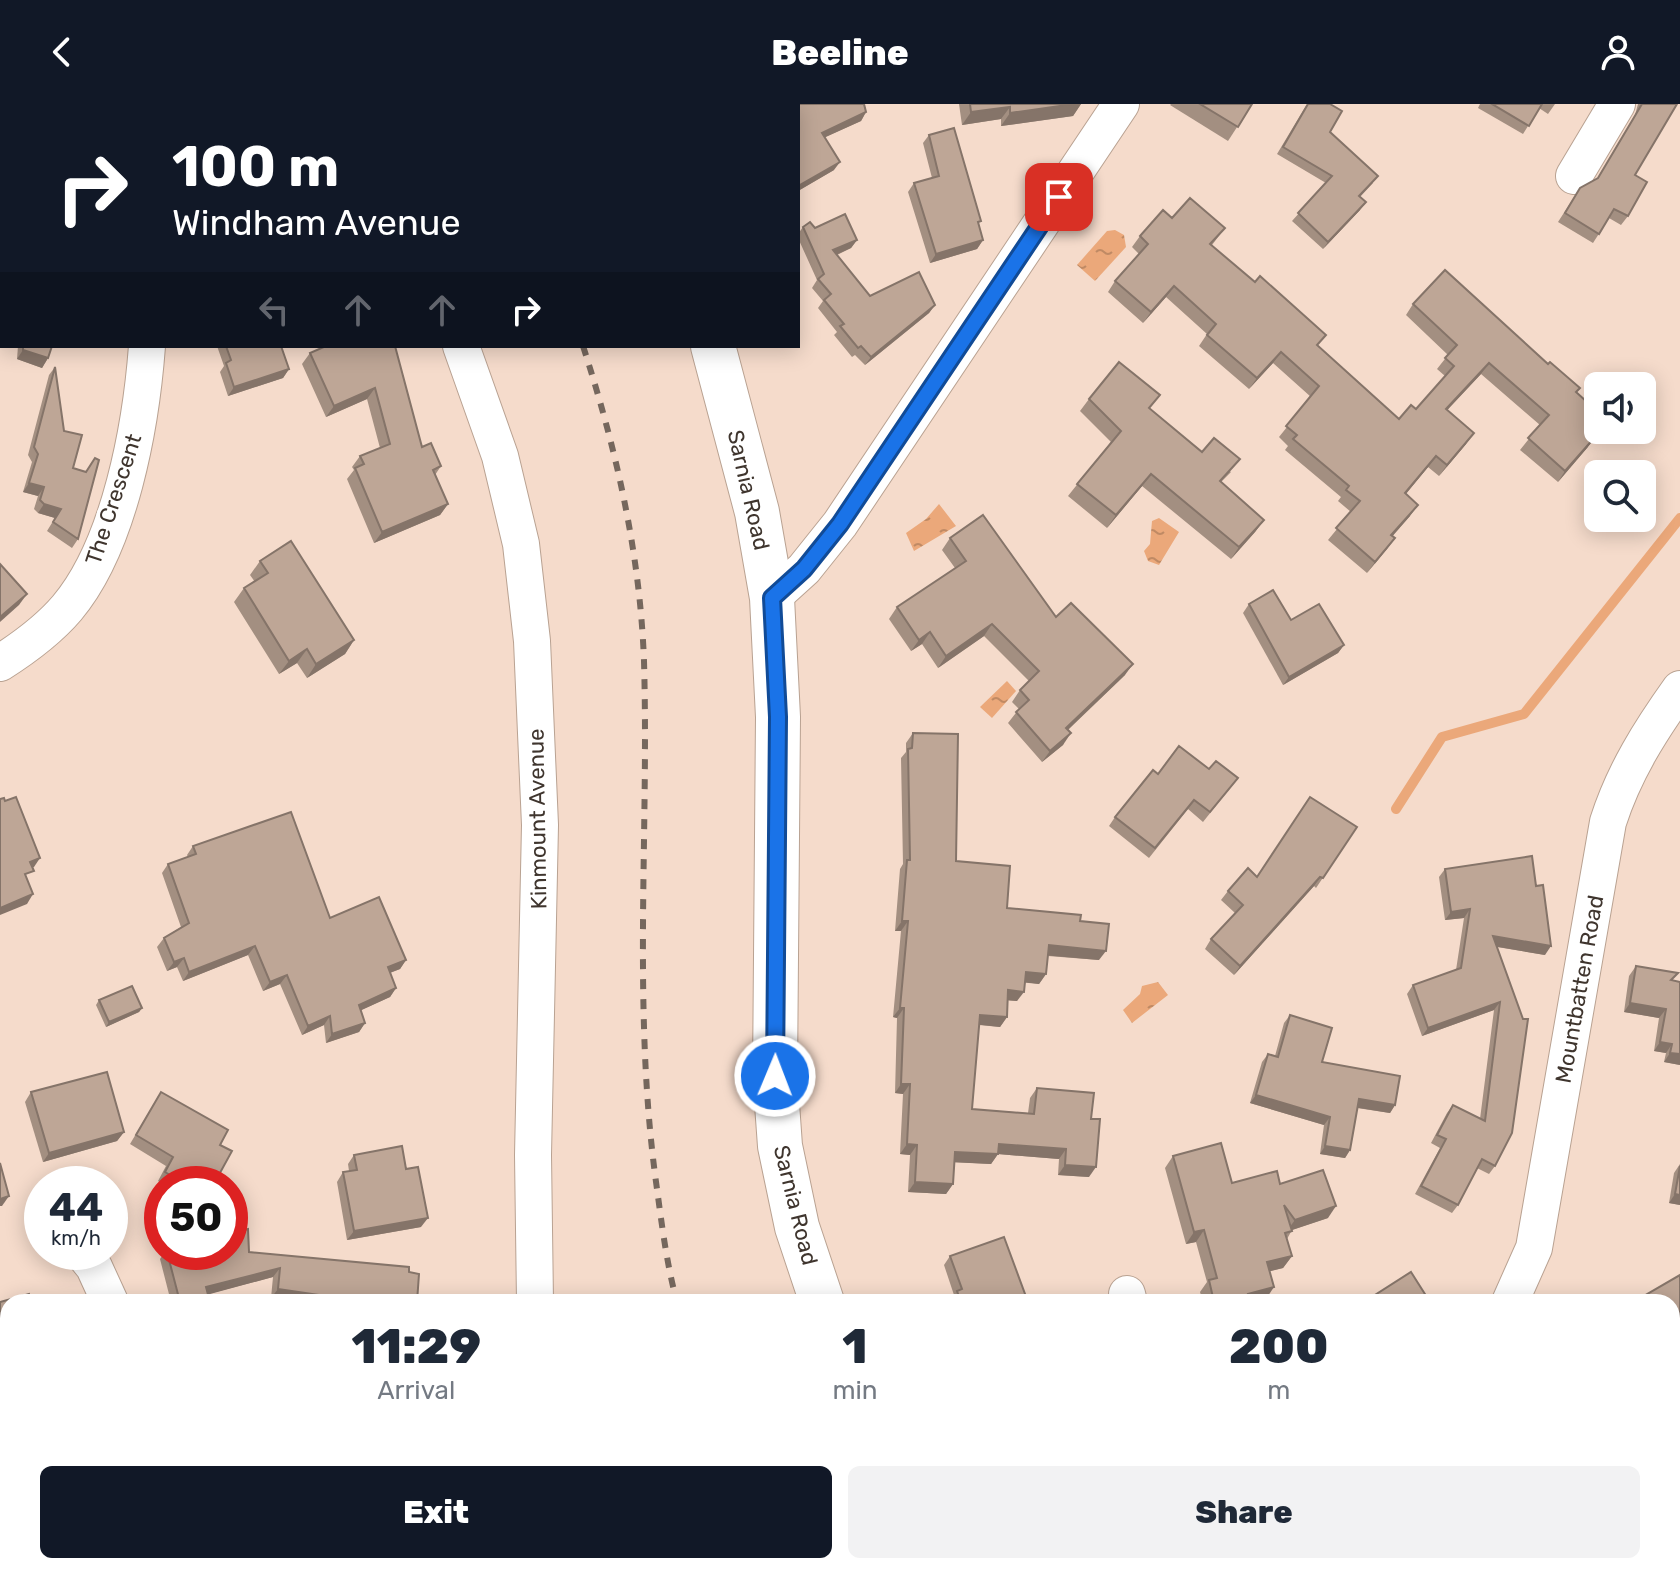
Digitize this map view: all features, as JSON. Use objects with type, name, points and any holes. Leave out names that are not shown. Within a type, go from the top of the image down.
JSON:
[{"type":"main road","name":"Sarnia Road","points":[[714,348],[757,512],[772,598],[778,717],[775,1076],[785,1173],[797,1227],[819,1294]]},
{"type":"street","points":[[772,598],[804,569],[840,524],[1121,104]]},
{"type":"street","points":[[1574,176],[1617,104]]},
{"type":"street","name":"The Crescent","points":[[0,663],[66,609],[94,565],[134,446],[144,390],[147,348]]},
{"type":"street","name":"Kinmount Avenue","points":[[462,348],[504,471],[521,544],[532,641],[540,825],[533,1155],[535,1294]]},
{"type":"street","name":"Mountbatten Road","points":[[1514,1294],[1534,1248],[1608,822],[1636,753],[1680,689]]},
{"type":"street","points":[[95,1270],[106,1294]]},
{"type":"water","points":[[1115,230],[1124,235],[1126,247],[1095,281],[1077,265],[1107,231]]},
{"type":"water","points":[[939,504],[956,526],[914,551],[906,533],[926,519]]},
{"type":"water","points":[[1159,518],[1179,532],[1159,565],[1148,561],[1144,551],[1150,544],[1152,521]]},
{"type":"water","points":[[1007,681],[1016,691],[992,718],[980,707]]},
{"type":"water","points":[[1158,982],[1168,995],[1132,1023],[1123,1010],[1140,994],[1142,986]]},
{"type":"building","points":[[800,104],[864,104],[866,112],[822,133],[840,162],[800,185]]},
{"type":"building","points":[[970,104],[1074,104],[1010,113],[1010,107],[971,112]]},
{"type":"building","points":[[1200,104],[1252,104],[1238,127]]},
{"type":"building","points":[[1308,104],[1330,104],[1342,111],[1330,132],[1378,176],[1359,196],[1366,202],[1328,242],[1298,213],[1332,176],[1283,147]]},
{"type":"building","points":[[1492,104],[1542,104],[1529,126]]},
{"type":"building","points":[[1642,104],[1677,104],[1635,175],[1647,182],[1628,216],[1614,209],[1599,234],[1565,213],[1580,188],[1598,178]]},
{"type":"building","points":[[954,128],[981,221],[978,222],[983,240],[936,254],[914,183],[939,176],[929,135]]},
{"type":"building","points":[[1190,198],[1225,228],[1210,244],[1255,282],[1260,276],[1326,335],[1317,345],[1399,419],[1411,405],[1416,409],[1454,366],[1445,358],[1457,345],[1413,304],[1445,270],[1548,364],[1550,362],[1580,388],[1576,392],[1584,399],[1584,444],[1589,444],[1565,471],[1528,438],[1549,415],[1489,363],[1446,409],[1474,433],[1447,465],[1436,456],[1405,493],[1418,505],[1391,535],[1395,538],[1375,562],[1336,528],[1360,501],[1346,490],[1349,486],[1293,439],[1297,435],[1286,426],[1319,386],[1281,352],[1257,378],[1207,335],[1216,324],[1174,286],[1151,312],[1115,281],[1148,244],[1140,236],[1163,210],[1172,218]]},
{"type":"building","points":[[845,214],[857,240],[833,250],[870,296],[919,272],[935,305],[871,357],[861,346],[858,348],[840,326],[844,324],[824,300],[831,294],[818,279],[824,274],[803,227],[810,222],[815,228]]},
{"type":"building","points":[[23,348],[51,348],[48,358]]},
{"type":"building","points":[[227,348],[282,348],[289,369],[234,387],[226,363],[231,360]]},
{"type":"building","points":[[321,348],[396,348],[422,447],[431,443],[441,466],[433,470],[448,504],[382,532],[355,468],[364,464],[360,456],[390,444],[375,388],[334,406],[310,353]]},
{"type":"building","points":[[1119,362],[1160,395],[1149,408],[1202,452],[1214,438],[1240,459],[1220,481],[1264,520],[1239,547],[1151,474],[1116,515],[1077,484],[1121,431],[1089,399]]},
{"type":"building","points":[[55,367],[64,431],[82,435],[73,468],[86,472],[95,458],[99,460],[78,539],[53,522],[61,509],[40,500],[44,487],[29,483],[38,454],[34,447]]},
{"type":"building","points":[[983,515],[1056,617],[1071,603],[1133,664],[1066,728],[1071,733],[1050,751],[1016,712],[1029,700],[1020,690],[1039,671],[992,624],[946,656],[930,632],[919,640],[897,607],[966,561],[950,538]]},
{"type":"building","points":[[291,541],[354,640],[316,664],[307,649],[289,661],[244,588],[268,573],[260,561]]},
{"type":"building","points":[[0,564],[27,594],[0,617]]},
{"type":"building","points":[[1273,590],[1291,620],[1319,604],[1344,645],[1289,677],[1249,604]]},
{"type":"building","points":[[913,733],[958,734],[956,861],[1010,866],[1007,908],[1081,915],[1080,921],[1109,924],[1106,951],[1049,945],[1046,974],[1026,972],[1024,992],[1008,990],[1007,1017],[980,1015],[972,1109],[1034,1114],[1037,1088],[1094,1093],[1091,1119],[1100,1119],[1096,1167],[1065,1165],[1066,1149],[999,1144],[998,1154],[955,1152],[953,1184],[915,1182],[917,1145],[907,1144],[910,1084],[901,1084],[904,1008],[900,1008],[908,921],[902,921],[907,860],[910,860],[908,749],[912,748]]},
{"type":"building","points":[[1179,746],[1209,769],[1216,761],[1238,778],[1210,812],[1194,800],[1155,848],[1115,817],[1153,770],[1158,774]]},
{"type":"building","points":[[16,797],[40,858],[30,862],[34,871],[25,874],[33,894],[0,908],[0,799],[4,798],[5,801]]},
{"type":"building","points":[[1310,797],[1357,827],[1323,878],[1320,877],[1240,966],[1211,939],[1243,905],[1228,891],[1248,868],[1257,877]]},
{"type":"building","points":[[291,812],[330,918],[379,897],[406,960],[388,967],[396,988],[359,1005],[365,1023],[332,1034],[330,1016],[308,1026],[287,975],[270,982],[255,946],[189,972],[184,958],[174,962],[164,938],[189,923],[168,864],[196,854],[193,846]]},
{"type":"building","points":[[1532,856],[1536,886],[1543,885],[1551,946],[1493,936],[1523,1019],[1528,1019],[1512,1133],[1495,1166],[1482,1159],[1458,1205],[1421,1186],[1446,1139],[1437,1135],[1453,1105],[1485,1121],[1500,1002],[1428,1028],[1413,985],[1461,968],[1470,909],[1451,912],[1445,869]]},
{"type":"building","points":[[1636,966],[1678,973],[1671,980],[1680,982],[1680,1054],[1670,1053],[1672,1044],[1660,1042],[1666,1009],[1630,1003]]},
{"type":"building","points":[[132,986],[142,1008],[109,1022],[99,1000]]},
{"type":"building","points":[[1290,1015],[1332,1028],[1322,1062],[1400,1076],[1395,1105],[1359,1099],[1350,1150],[1325,1146],[1330,1117],[1256,1095],[1268,1054],[1278,1057]]},
{"type":"building","points":[[107,1072],[124,1132],[49,1153],[31,1092]]},
{"type":"building","points":[[161,1092],[228,1130],[220,1145],[232,1151],[224,1166],[168,1166],[173,1157],[136,1135]]},
{"type":"building","points":[[1221,1143],[1232,1183],[1277,1171],[1280,1184],[1323,1170],[1336,1206],[1295,1220],[1284,1205],[1292,1231],[1285,1233],[1292,1256],[1267,1262],[1274,1287],[1248,1294],[1212,1294],[1209,1280],[1217,1278],[1204,1230],[1194,1232],[1173,1156]]},
{"type":"building","points":[[402,1146],[406,1169],[418,1167],[428,1218],[354,1231],[343,1172],[357,1170],[354,1155]]},
{"type":"building","points":[[0,1163],[9,1196],[0,1199]]},
{"type":"building","points":[[1680,1166],[1680,1195],[1675,1194]]},
{"type":"building","points":[[248,1229],[249,1252],[409,1267],[409,1272],[419,1274],[418,1294],[312,1294],[278,1289],[280,1268],[206,1287],[208,1294],[178,1294],[172,1270],[248,1270]]},
{"type":"building","points":[[1004,1237],[1025,1294],[958,1294],[957,1291],[962,1289],[950,1256]]},
{"type":"building","points":[[1411,1272],[1425,1294],[1377,1294]]},
{"type":"building","points":[[1680,1275],[1680,1294],[1647,1294]]},
{"type":"waterway","points":[[1396,809],[1442,737],[1524,714],[1680,518]]},
{"type":"railway","points":[[584,348],[616,462],[632,541],[642,621],[645,1057],[657,1189],[675,1294]]},
{"type":"route","points":[[775,1076],[778,717],[772,598],[804,569],[840,524],[1059,197]]}]
